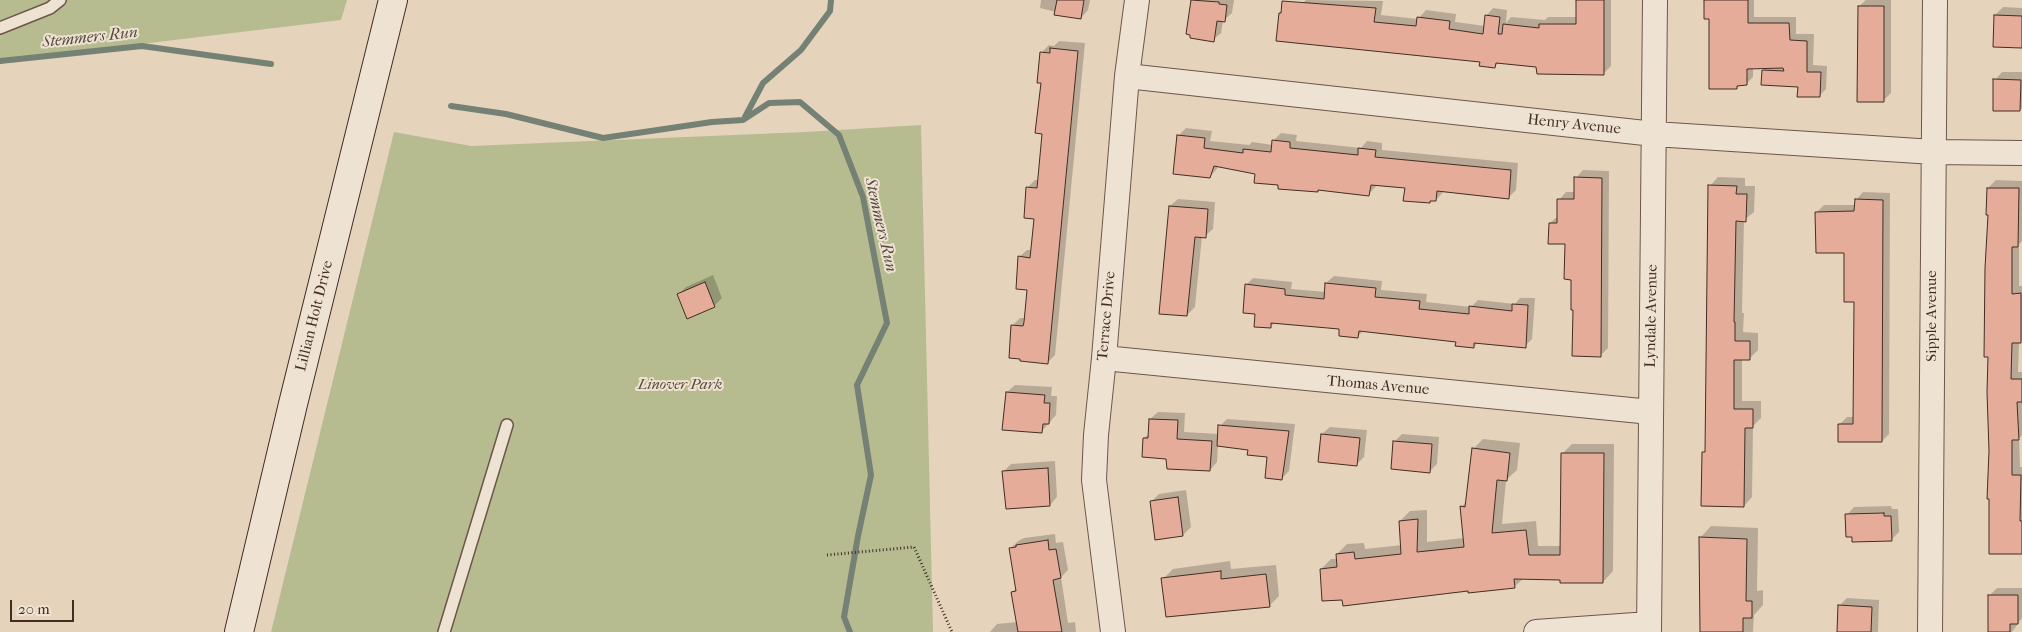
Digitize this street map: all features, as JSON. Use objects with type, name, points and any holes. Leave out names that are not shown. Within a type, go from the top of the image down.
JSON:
[{"type":"main road","name":"Lillian Holt Drive","points":[[239,632],[293,404],[393,0]]},
{"type":"street","name":"Terrace Drive","points":[[1113,632],[1094,480],[1096,435],[1128,76],[1137,0]]},
{"type":"street","name":"Lyndale Avenue","points":[[1649,628],[1655,0]]},
{"type":"street","name":"Sipple Avenue","points":[[1930,632],[1935,0]]},
{"type":"street","name":"Henry Avenue","points":[[1128,76],[1654,134],[1934,152],[2022,153]]},
{"type":"street","name":"Thomas Avenue","points":[[1104,358],[1652,412]]},
{"type":"street","points":[[1536,632],[1649,628]]},
{"type":"lane","points":[[0,28],[50,8],[60,0]]},
{"type":"lane","points":[[444,632],[507,425]]},
{"type":"path","points":[[828,555],[914,547],[952,632]]},
{"type":"green space","points":[[0,0],[347,0],[341,20],[0,60]]},
{"type":"green space","name":"Linover Park","points":[[921,125],[933,632],[271,632],[394,132],[471,146],[805,132]]},
{"type":"building","points":[[1057,0],[1084,0],[1081,19],[1054,15]]},
{"type":"building","points":[[1191,0],[1219,2],[1219,4],[1227,5],[1225,22],[1217,21],[1214,42],[1190,38],[1190,35],[1186,34]]},
{"type":"building","points":[[1576,0],[1604,0],[1604,75],[1537,74],[1536,67],[1496,63],[1495,68],[1479,66],[1480,62],[1276,41],[1282,1],[1376,8],[1374,22],[1416,26],[1417,17],[1450,21],[1449,29],[1483,34],[1485,15],[1500,17],[1498,34],[1502,34],[1503,24],[1539,28],[1539,24],[1576,24]]},
{"type":"building","points":[[1704,0],[1748,0],[1748,23],[1789,23],[1790,40],[1807,41],[1807,72],[1821,72],[1820,97],[1797,97],[1798,87],[1761,85],[1762,70],[1784,71],[1783,68],[1747,69],[1747,85],[1737,86],[1737,89],[1709,89],[1709,19],[1704,19]]},
{"type":"building","points":[[1858,6],[1884,6],[1884,102],[1857,102]]},
{"type":"building","points":[[1994,15],[2022,16],[2022,48],[1993,47]]},
{"type":"building","points":[[1050,48],[1078,51],[1048,364],[1009,358],[1011,325],[1023,326],[1024,322],[1027,290],[1016,289],[1018,256],[1030,258],[1034,219],[1024,218],[1026,187],[1037,188],[1042,134],[1035,133],[1041,83],[1037,83],[1040,52],[1050,53]]},
{"type":"building","points":[[1993,79],[2021,80],[2020,111],[1993,111]]},
{"type":"building","points":[[1177,135],[1205,138],[1204,148],[1243,153],[1243,149],[1271,152],[1272,140],[1290,142],[1290,148],[1358,155],[1358,148],[1376,150],[1375,157],[1511,170],[1509,199],[1437,191],[1436,201],[1430,201],[1430,203],[1403,201],[1405,188],[1371,185],[1369,196],[1318,190],[1318,192],[1278,189],[1278,185],[1254,183],[1255,174],[1214,166],[1210,178],[1173,174]]},
{"type":"building","points":[[1574,177],[1602,178],[1601,357],[1572,356],[1573,310],[1571,310],[1571,280],[1564,279],[1565,244],[1548,244],[1549,223],[1557,223],[1557,199],[1574,199]]},
{"type":"building","points":[[1708,185],[1737,186],[1736,194],[1747,194],[1746,222],[1736,221],[1734,322],[1735,341],[1750,341],[1750,360],[1734,360],[1734,409],[1753,409],[1753,428],[1745,428],[1744,507],[1701,506],[1702,452],[1705,452]]},
{"type":"building","points":[[1987,188],[2019,188],[2018,247],[2012,247],[2012,294],[2021,293],[2021,343],[2012,343],[2011,379],[2022,379],[2022,402],[2017,402],[2019,440],[2012,440],[2012,475],[2021,475],[2020,521],[2022,521],[2022,554],[1989,554],[1989,499],[1987,499],[1989,451],[1988,357],[1984,357]]},
{"type":"building","points":[[1855,199],[1883,200],[1882,442],[1838,442],[1838,424],[1853,424],[1854,302],[1844,302],[1844,253],[1816,253],[1815,212],[1854,211]]},
{"type":"building","points":[[1169,206],[1208,209],[1206,238],[1195,237],[1187,316],[1159,314]]},
{"type":"building","points":[[705,282],[715,307],[687,319],[677,294]]},
{"type":"building","points":[[1325,283],[1376,288],[1375,297],[1420,301],[1419,309],[1469,314],[1469,306],[1512,311],[1512,304],[1528,305],[1526,348],[1474,343],[1474,348],[1455,346],[1456,342],[1359,331],[1358,338],[1339,336],[1339,329],[1271,323],[1271,328],[1254,327],[1255,314],[1243,313],[1245,284],[1285,289],[1285,295],[1324,299]]},
{"type":"building","points":[[1006,392],[1045,395],[1044,403],[1050,403],[1049,424],[1043,424],[1042,433],[1002,430]]},
{"type":"building","points":[[1149,419],[1178,420],[1177,439],[1212,441],[1210,471],[1167,469],[1166,459],[1142,457],[1143,438],[1148,438]]},
{"type":"building","points":[[1218,425],[1289,431],[1282,480],[1265,478],[1267,457],[1247,455],[1248,450],[1217,446]]},
{"type":"building","points":[[1321,434],[1360,438],[1357,466],[1318,462]]},
{"type":"building","points":[[1393,441],[1432,444],[1430,473],[1391,469]]},
{"type":"building","points":[[1472,448],[1510,453],[1507,481],[1497,480],[1492,533],[1526,530],[1529,555],[1560,555],[1561,453],[1604,453],[1603,583],[1560,583],[1560,580],[1514,579],[1515,588],[1468,593],[1468,591],[1343,606],[1342,600],[1322,601],[1320,569],[1337,567],[1336,554],[1354,552],[1355,559],[1401,554],[1399,521],[1418,519],[1417,552],[1464,547],[1460,506],[1465,507]]},
{"type":"building","points":[[1048,468],[1050,506],[1006,509],[1002,471]]},
{"type":"building","points":[[1178,497],[1183,536],[1155,540],[1150,501]]},
{"type":"building","points":[[1884,513],[1884,516],[1891,516],[1892,541],[1852,542],[1852,537],[1846,537],[1845,514]]},
{"type":"building","points":[[1699,537],[1747,539],[1746,601],[1752,601],[1752,618],[1743,618],[1743,632],[1700,632]]},
{"type":"building","points":[[1048,540],[1049,550],[1056,549],[1061,578],[1053,580],[1062,632],[1018,632],[1011,592],[1016,591],[1009,548],[1016,547],[1016,545]]},
{"type":"building","points":[[1221,571],[1221,579],[1266,574],[1270,607],[1166,617],[1161,578]]},
{"type":"building","points":[[1988,595],[2018,595],[2018,624],[2010,624],[2010,632],[1988,632]]},
{"type":"building","points":[[1838,605],[1872,607],[1871,632],[1837,632]]},
{"type":"waterway","points":[[745,117],[763,83],[801,50],[830,11],[831,0]]},
{"type":"waterway","name":"Stemmers Run","points":[[0,61],[142,46],[271,64]]},
{"type":"waterway","name":"Stemmers Run","points":[[451,106],[506,114],[603,138],[712,122],[743,120],[769,103],[800,102],[839,135],[863,197],[887,323],[857,385],[871,475],[844,617],[850,632]]}]
